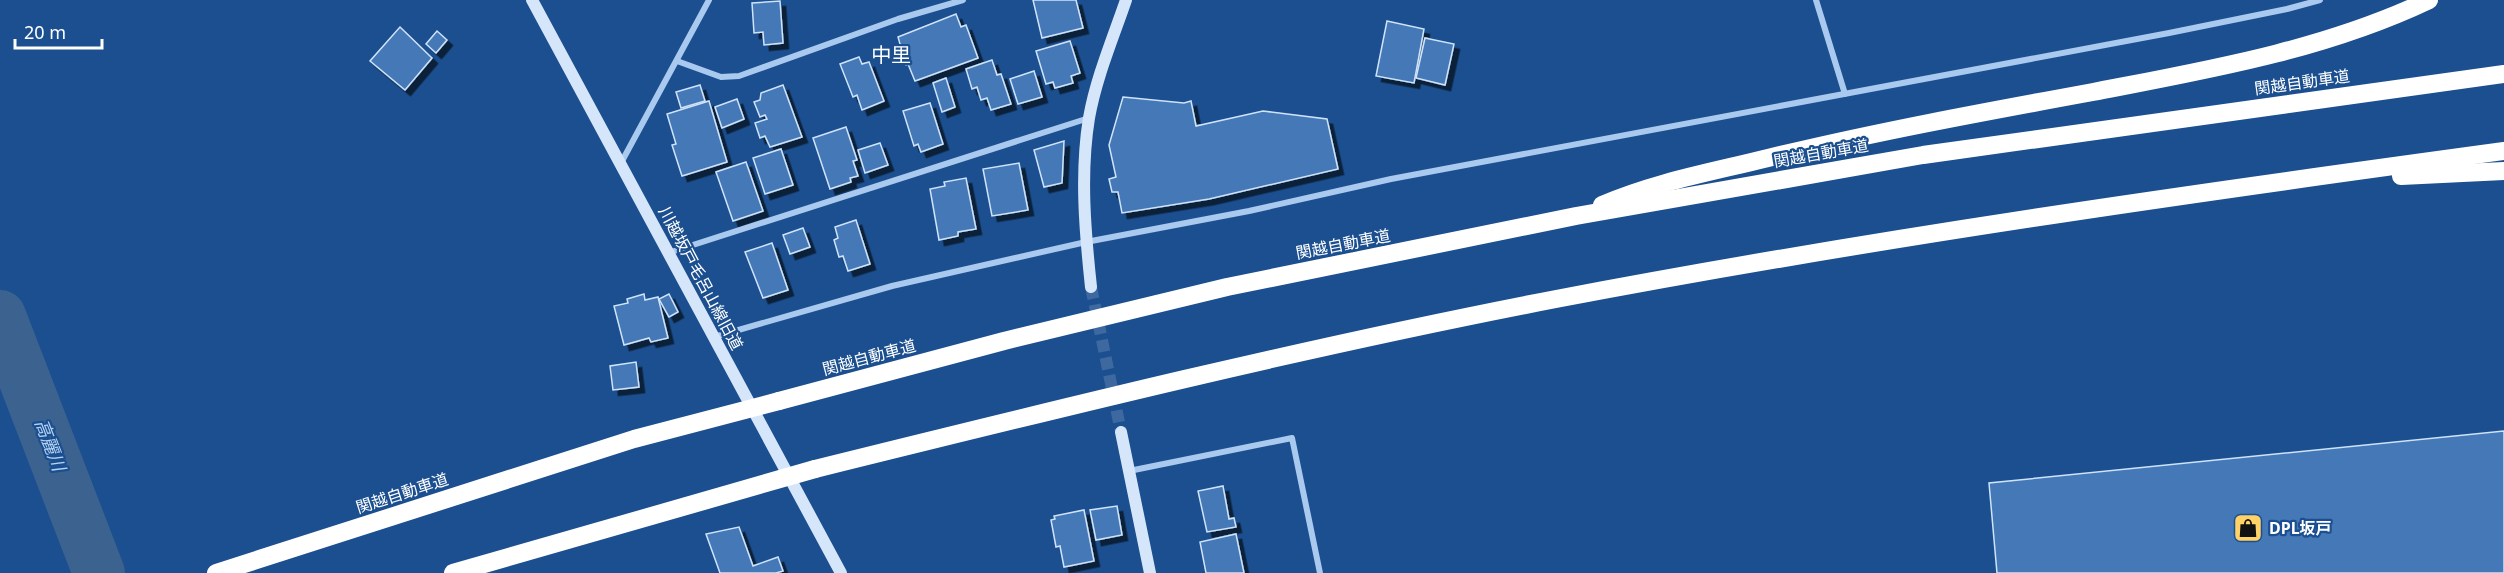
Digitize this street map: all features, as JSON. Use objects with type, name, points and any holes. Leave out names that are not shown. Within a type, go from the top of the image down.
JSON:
[{"type":"highway","points":[[1576,216],[1637,190],[1786,154],[1988,111],[2200,71],[2279,52],[2391,18],[2429,0]]},
{"type":"highway","name":"関越自動車道","points":[[216,573],[633,439],[1004,341],[1227,287],[1576,216],[1923,155],[2504,74]]},
{"type":"highway","points":[[453,573],[815,469],[1159,384],[1544,301],[1834,249],[2252,185],[2504,151]]},
{"type":"highway","points":[[2252,185],[2504,171]]},
{"type":"street","name":"川越坂戸毛呂山線旧道","points":[[532,0],[841,573]]},
{"type":"street","points":[[621,163],[709,0]]},
{"type":"street","points":[[677,61],[721,77],[739,76],[898,19],[963,0]]},
{"type":"street","points":[[1091,287],[1086,242],[1084,175],[1089,118],[1104,64],[1126,0]]},
{"type":"street","points":[[1816,0],[1845,94]]},
{"type":"street","points":[[714,337],[892,285],[1086,242],[1249,211],[1391,179],[2252,16],[2320,0]]},
{"type":"street","points":[[668,253],[1089,118]]},
{"type":"street","points":[[1121,432],[1150,573]]},
{"type":"street","points":[[1129,471],[1292,438],[1320,573]]},
{"type":"building","points":[[1033,0],[1076,0],[1083,28],[1042,38]]},
{"type":"building","points":[[780,1],[783,43],[764,45],[763,32],[754,33],[752,3]]},
{"type":"building","points":[[956,14],[961,27],[966,25],[978,58],[915,81],[908,64],[906,65],[898,37]]},
{"type":"building","points":[[1387,21],[1424,29],[1414,83],[1376,76]]},
{"type":"building","points":[[400,27],[432,58],[405,90],[370,61]]},
{"type":"building","points":[[437,31],[447,40],[436,53],[426,44]]},
{"type":"building","points":[[1425,38],[1454,44],[1445,85],[1416,78]]},
{"type":"building","points":[[1070,41],[1080,73],[1071,76],[1073,83],[1055,88],[1053,82],[1046,84],[1036,51]]},
{"type":"building","points":[[859,57],[862,64],[869,62],[884,101],[862,110],[857,95],[853,97],[840,64]]},
{"type":"building","points":[[992,60],[997,75],[1001,74],[1011,104],[991,110],[987,98],[981,100],[977,87],[972,89],[966,69]]},
{"type":"building","points":[[1034,71],[1042,97],[1018,104],[1010,79]]},
{"type":"building","points":[[946,78],[955,107],[942,112],[933,83]]},
{"type":"building","points":[[700,85],[705,101],[681,108],[676,92]]},
{"type":"building","points":[[783,85],[802,137],[770,147],[765,136],[760,138],[755,123],[767,119],[765,115],[760,117],[754,102],[760,100],[761,93]]},
{"type":"building","points":[[1123,97],[1184,103],[1191,101],[1196,126],[1263,111],[1327,119],[1338,169],[1209,199],[1122,213],[1118,192],[1112,192],[1109,179],[1116,177],[1109,145]]},
{"type":"building","points":[[737,99],[744,119],[722,128],[715,107]]},
{"type":"building","points":[[709,101],[727,162],[682,176],[672,145],[676,144],[667,114]]},
{"type":"building","points":[[930,103],[943,144],[921,152],[918,144],[914,146],[903,111]]},
{"type":"building","points":[[846,127],[857,160],[853,161],[858,176],[850,178],[851,182],[830,189],[813,138]]},
{"type":"building","points":[[1064,141],[1062,183],[1044,187],[1034,150]]},
{"type":"building","points":[[880,143],[888,165],[865,173],[858,150]]},
{"type":"building","points":[[781,149],[793,185],[765,194],[753,158]]},
{"type":"building","points":[[746,162],[763,211],[733,221],[716,172]]},
{"type":"building","points":[[1019,163],[1028,210],[992,216],[983,169]]},
{"type":"building","points":[[966,178],[976,229],[958,232],[958,236],[939,240],[930,189],[945,186],[944,182]]},
{"type":"building","points":[[856,220],[870,264],[848,271],[843,256],[839,257],[834,240],[838,238],[835,227]]},
{"type":"building","points":[[803,228],[810,247],[790,254],[783,235]]},
{"type":"building","points":[[772,243],[788,290],[763,298],[745,252]]},
{"type":"building","points":[[644,294],[645,300],[658,297],[668,338],[651,342],[649,338],[624,345],[614,306],[628,303],[627,299]]},
{"type":"building","points":[[669,294],[678,312],[669,317],[659,299]]},
{"type":"building","points":[[636,362],[639,387],[613,390],[610,366]]},
{"type":"building","name":"DPL坂戸","points":[[2504,431],[2504,573],[1997,573],[1989,483]]},
{"type":"building","points":[[1223,486],[1229,519],[1234,518],[1236,527],[1207,532],[1198,491]]},
{"type":"building","points":[[1117,506],[1122,535],[1096,540],[1090,510]]},
{"type":"building","points":[[1084,510],[1094,561],[1064,567],[1060,546],[1056,547],[1051,520],[1055,519],[1054,516]]},
{"type":"building","points":[[739,527],[753,566],[778,557],[783,571],[720,573],[706,534]]},
{"type":"building","points":[[1236,534],[1244,573],[1206,573],[1200,542]]},
{"type":"waterway","name":"高麗川","points":[[0,316],[99,573]]},
{"type":"tunnel","points":[[1091,287],[1121,432]]},
{"type":"place","name":"DPL坂戸","points":[[2248,528]]},
{"type":"district","name":"中里","points":[[891,55]]}]
